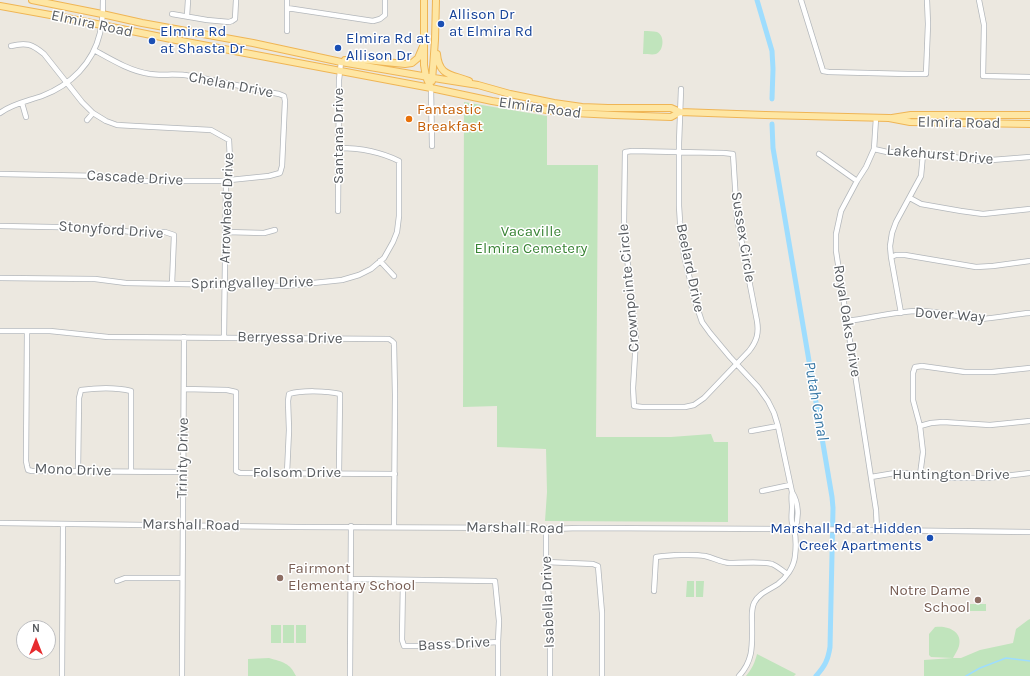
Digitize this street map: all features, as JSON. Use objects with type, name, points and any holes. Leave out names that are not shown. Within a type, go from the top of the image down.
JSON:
[{"type":"main road","name":"Elmira Road","points":[[32,0],[338,61],[478,85],[510,94],[582,107],[671,108],[680,112],[765,116],[876,118],[911,115],[1030,115]]},
{"type":"main road","points":[[424,0],[424,65],[429,77],[431,88]]},
{"type":"main road","points":[[436,0],[435,40],[437,59],[441,68],[450,75],[478,85]]},
{"type":"main road","name":"Elmira Road","points":[[0,6],[492,101],[553,111],[594,114],[671,116],[680,112]]},
{"type":"main road","points":[[429,77],[435,40]]},
{"type":"main road","points":[[338,61],[366,60],[405,64],[412,63],[418,58],[424,44]]},
{"type":"main road","name":"Elmira Road","points":[[889,118],[910,122],[1030,124]]},
{"type":"street","points":[[0,113],[9,108],[54,91],[67,83],[84,67],[94,50],[100,32],[103,0]]},
{"type":"street","points":[[187,16],[188,0]]},
{"type":"street","points":[[172,14],[229,22],[235,19],[236,0]]},
{"type":"street","points":[[287,0],[287,31]]},
{"type":"street","points":[[287,8],[373,21],[380,20],[385,15],[386,0]]},
{"type":"street","points":[[801,0],[823,71],[908,74],[926,74],[928,24],[927,0]]},
{"type":"street","points":[[979,0],[984,25],[983,76],[1030,77]]},
{"type":"street","name":"Arrowhead Drive","points":[[11,46],[30,44],[38,48],[82,102],[93,113],[106,121],[117,125],[211,130],[229,140],[230,160],[227,180],[224,337]]},
{"type":"street","name":"Chelan Drive","points":[[94,50],[139,72],[160,75],[188,76],[284,96],[282,166],[280,173],[269,176]]},
{"type":"street","name":"Santana Drive","points":[[338,61],[340,71],[338,211]]},
{"type":"street","points":[[431,88],[432,146]]},
{"type":"street","name":"Beelard Drive","points":[[681,89],[679,206],[684,255],[696,304],[702,322],[768,401],[778,426],[792,492],[792,522],[794,529],[795,557],[792,566],[779,584],[761,594],[755,601],[752,614],[751,654],[749,662],[739,676]]},
{"type":"street","points":[[22,103],[26,117]]},
{"type":"street","points":[[87,120],[93,113]]},
{"type":"street","name":"Royal Oaks Drive","points":[[876,118],[874,149],[839,219],[836,234],[836,251],[876,510],[877,530]]},
{"type":"street","name":"Springvalley Drive","points":[[0,278],[95,279],[126,283],[285,286],[342,280],[358,275],[371,269],[384,258],[397,232],[399,216],[399,161],[365,150],[355,148],[339,148]]},
{"type":"street","name":"Lakehurst Drive","points":[[874,149],[887,152],[923,154],[979,162],[1030,157]]},
{"type":"street","name":"Crownpointe Circle","points":[[680,152],[625,152],[624,233],[636,338],[633,388],[634,406],[686,407],[694,405],[704,398],[737,364]]},
{"type":"street","name":"Sussex Circle","points":[[680,152],[733,154],[737,218],[758,329],[758,337],[755,344],[737,364]]},
{"type":"street","points":[[819,154],[857,181]]},
{"type":"street","points":[[901,313],[890,246],[892,233],[896,222],[921,176],[923,154]]},
{"type":"street","name":"Cascade Drive","points":[[0,174],[100,176],[137,181],[220,181],[269,176]]},
{"type":"street","points":[[910,198],[921,204],[983,214],[1030,209]]},
{"type":"street","name":"Stonyford Drive","points":[[0,226],[104,228],[131,232],[165,232],[174,235],[172,284]]},
{"type":"street","points":[[226,232],[264,233],[275,230]]},
{"type":"street","points":[[891,257],[896,255],[905,255],[976,266],[993,266],[1030,261]]},
{"type":"street","points":[[380,261],[394,276]]},
{"type":"street","name":"Dover Way","points":[[847,321],[920,311],[938,312],[978,319],[1030,313]]},
{"type":"street","name":"Berryessa Drive","points":[[0,331],[50,331],[108,337],[389,339],[394,343],[394,527]]},
{"type":"street","name":"Mono Drive","points":[[28,331],[28,470],[183,472]]},
{"type":"street","name":"Trinity Drive","points":[[182,676],[184,337]]},
{"type":"street","points":[[920,475],[923,452],[920,426],[912,400],[913,373],[915,367],[922,366],[965,372],[992,372],[1030,368]]},
{"type":"street","points":[[78,471],[78,398],[81,390],[122,389],[131,391],[131,472]]},
{"type":"street","name":"Folsom Drive","points":[[184,389],[228,390],[236,392],[236,471],[240,473],[394,474]]},
{"type":"street","points":[[287,473],[289,430],[288,401],[289,394],[295,392],[331,392],[340,394],[339,473]]},
{"type":"street","points":[[920,426],[943,422],[990,425],[1030,421]]},
{"type":"street","points":[[751,432],[778,426]]},
{"type":"street","name":"Huntington Drive","points":[[871,477],[895,473],[946,478],[988,478],[1030,473]]},
{"type":"street","points":[[762,491],[790,485]]},
{"type":"street","name":"Marshall Road","points":[[0,523],[297,527],[351,526],[546,529],[825,529],[1030,532]]},
{"type":"street","points":[[62,676],[63,524]]},
{"type":"street","points":[[350,676],[351,526]]},
{"type":"street","name":"Isabella Drive","points":[[546,529],[546,575],[549,597],[550,626],[550,676]]},
{"type":"street","points":[[654,591],[656,556],[696,555],[706,556],[728,563],[765,563],[772,564],[787,574]]},
{"type":"street","points":[[546,562],[593,564],[598,566],[602,613],[602,676]]},
{"type":"street","points":[[116,581],[125,578],[182,578]]},
{"type":"street","points":[[351,579],[495,581],[499,621],[498,676]]},
{"type":"street","name":"Bass Drive","points":[[403,580],[402,640],[404,646],[498,642]]},
{"type":"green space","points":[[644,31],[652,31],[660,34],[662,39],[662,47],[656,54],[643,54]]},
{"type":"green space","name":"Vacaville Elmira Cemetery","points":[[464,102],[547,116],[547,165],[598,165],[596,437],[671,437],[711,434],[714,442],[728,442],[728,522],[545,521],[547,492],[546,449],[497,447],[497,406],[463,407]]},
{"type":"green space","points":[[687,581],[694,581],[694,597],[686,597]]},
{"type":"green space","points":[[696,581],[704,581],[703,597],[696,597]]},
{"type":"green space","points":[[970,604],[986,604],[986,611],[970,611]]},
{"type":"green space","points":[[1030,619],[1030,676],[924,676],[924,660],[961,658],[980,650],[1013,643],[1016,629]]},
{"type":"green space","points":[[271,625],[281,625],[281,643],[271,643]]},
{"type":"green space","points":[[283,625],[294,625],[294,643],[283,643]]},
{"type":"green space","points":[[296,625],[306,625],[306,643],[296,643]]},
{"type":"green space","points":[[935,627],[949,628],[959,636],[959,646],[953,658],[931,657],[929,655],[929,634]]},
{"type":"green space","points":[[757,654],[796,674],[794,676],[746,676],[753,665]]},
{"type":"green space","points":[[269,658],[289,666],[296,676],[248,676],[248,659]]},
{"type":"waterway","name":"Putah Canal","points":[[757,0],[772,51],[772,99]]},
{"type":"waterway","name":"Putah Canal","points":[[772,124],[773,148],[833,508],[830,647],[826,663],[816,676]]},
{"type":"waterway","points":[[966,676],[980,668],[1006,658],[1030,661]]},
{"type":"place","name":"Allison Dr at Elmira Rd","points":[[441,24]]},
{"type":"place","name":"Elmira Rd at Shasta Dr","points":[[152,41]]},
{"type":"place","name":"Elmira Rd at Allison Dr","points":[[338,48]]},
{"type":"place","name":"Fantastic Breakfast","points":[[409,119]]},
{"type":"place","name":"Marshall Rd at Hidden Creek Apartments","points":[[930,538]]},
{"type":"place","name":"Fairmont Elementary School","points":[[280,578]]},
{"type":"place","name":"Notre Dame School","points":[[978,600]]}]
